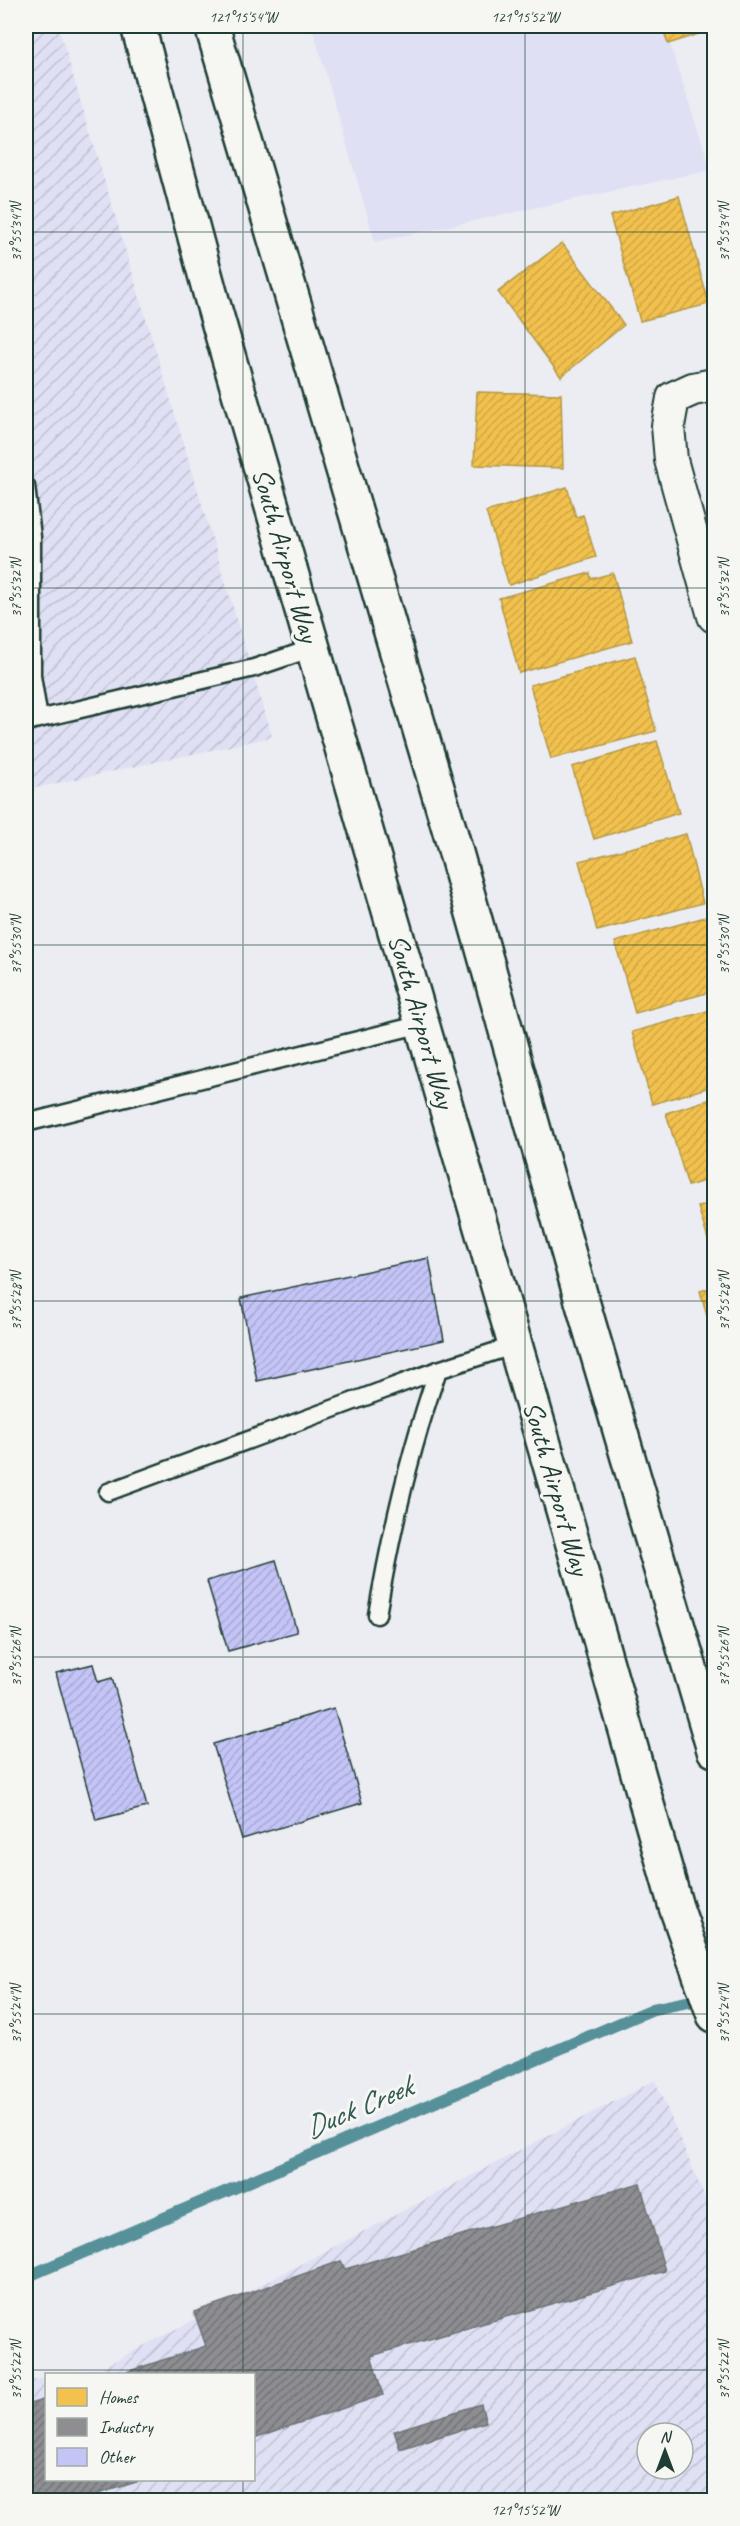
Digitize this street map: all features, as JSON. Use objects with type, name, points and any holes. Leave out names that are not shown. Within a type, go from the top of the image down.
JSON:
[{"type":"main road","name":"South Airport Way","points":[[138,26],[212,300],[676,1907],[714,2015]]},
{"type":"main road","points":[[212,26],[448,823],[582,1300],[714,1750]]},
{"type":"street","points":[[714,385],[693,389],[673,398],[668,426],[671,460],[714,616]]},
{"type":"lane","points":[[26,486],[32,537],[32,720],[254,668],[313,648]]},
{"type":"lane","points":[[26,1124],[422,1024]]},
{"type":"lane","points":[[108,1492],[438,1370],[515,1346]]},
{"type":"lane","points":[[377,1616],[388,1549],[404,1482],[419,1425],[438,1370]]},
{"type":"shaded area","points":[[26,26],[58,26],[272,737],[26,790]]},
{"type":"shaded area","points":[[312,26],[664,26],[711,170],[375,242]]},
{"type":"shaded area","points":[[655,2080],[714,2219],[714,2500],[26,2500],[26,2382],[45,2378],[45,2481],[255,2481],[255,2373],[72,2373],[101,2368]]},
{"type":"building: Homes","points":[[662,26],[714,26],[714,29],[668,44]]},
{"type":"building: Homes","points":[[679,196],[709,304],[640,321],[610,216]]},
{"type":"building: Homes","points":[[562,243],[624,325],[561,377],[498,292]]},
{"type":"building: Homes","points":[[477,392],[561,394],[563,468],[474,465]]},
{"type":"building: Homes","points":[[567,487],[576,517],[583,515],[596,557],[509,585],[486,512]]},
{"type":"building: Homes","points":[[590,573],[591,579],[613,573],[632,641],[519,673],[499,598]]},
{"type":"building: Homes","points":[[635,656],[656,731],[551,759],[530,685]]},
{"type":"building: Homes","points":[[657,741],[679,813],[594,839],[572,767]]},
{"type":"building: Homes","points":[[686,834],[703,903],[597,931],[579,861]]},
{"type":"building: Homes","points":[[709,916],[714,935],[714,950],[712,950],[714,991],[635,1013],[615,942]]},
{"type":"building: Homes","points":[[714,1009],[714,1086],[652,1104],[632,1032]]},
{"type":"building: Homes","points":[[714,1098],[714,1178],[688,1186],[666,1113]]},
{"type":"building: Homes","points":[[714,1202],[714,1259],[698,1207]]},
{"type":"building: Homes","points":[[714,1287],[714,1341],[700,1291]]},
{"type":"building: Industry","points":[[640,2183],[665,2271],[371,2356],[383,2395],[255,2438],[255,2373],[123,2373],[206,2346],[194,2312],[341,2261],[345,2269]]},
{"type":"building: Industry","points":[[45,2399],[45,2481],[140,2481],[78,2500],[26,2500],[26,2405]]},
{"type":"building: Industry","points":[[481,2404],[486,2422],[400,2449],[394,2431]]},
{"type":"building: Other","points":[[429,1258],[444,1340],[257,1381],[241,1298]]},
{"type":"building: Other","points":[[276,1560],[297,1632],[228,1651],[207,1581]]},
{"type":"building: Other","points":[[93,1664],[98,1682],[112,1678],[147,1807],[96,1820],[56,1673]]},
{"type":"building: Other","points":[[334,1708],[362,1803],[242,1839],[213,1744]]},
{"type":"waterway","name":"Duck Creek","points":[[26,2277],[653,2009],[707,1998]]}]
